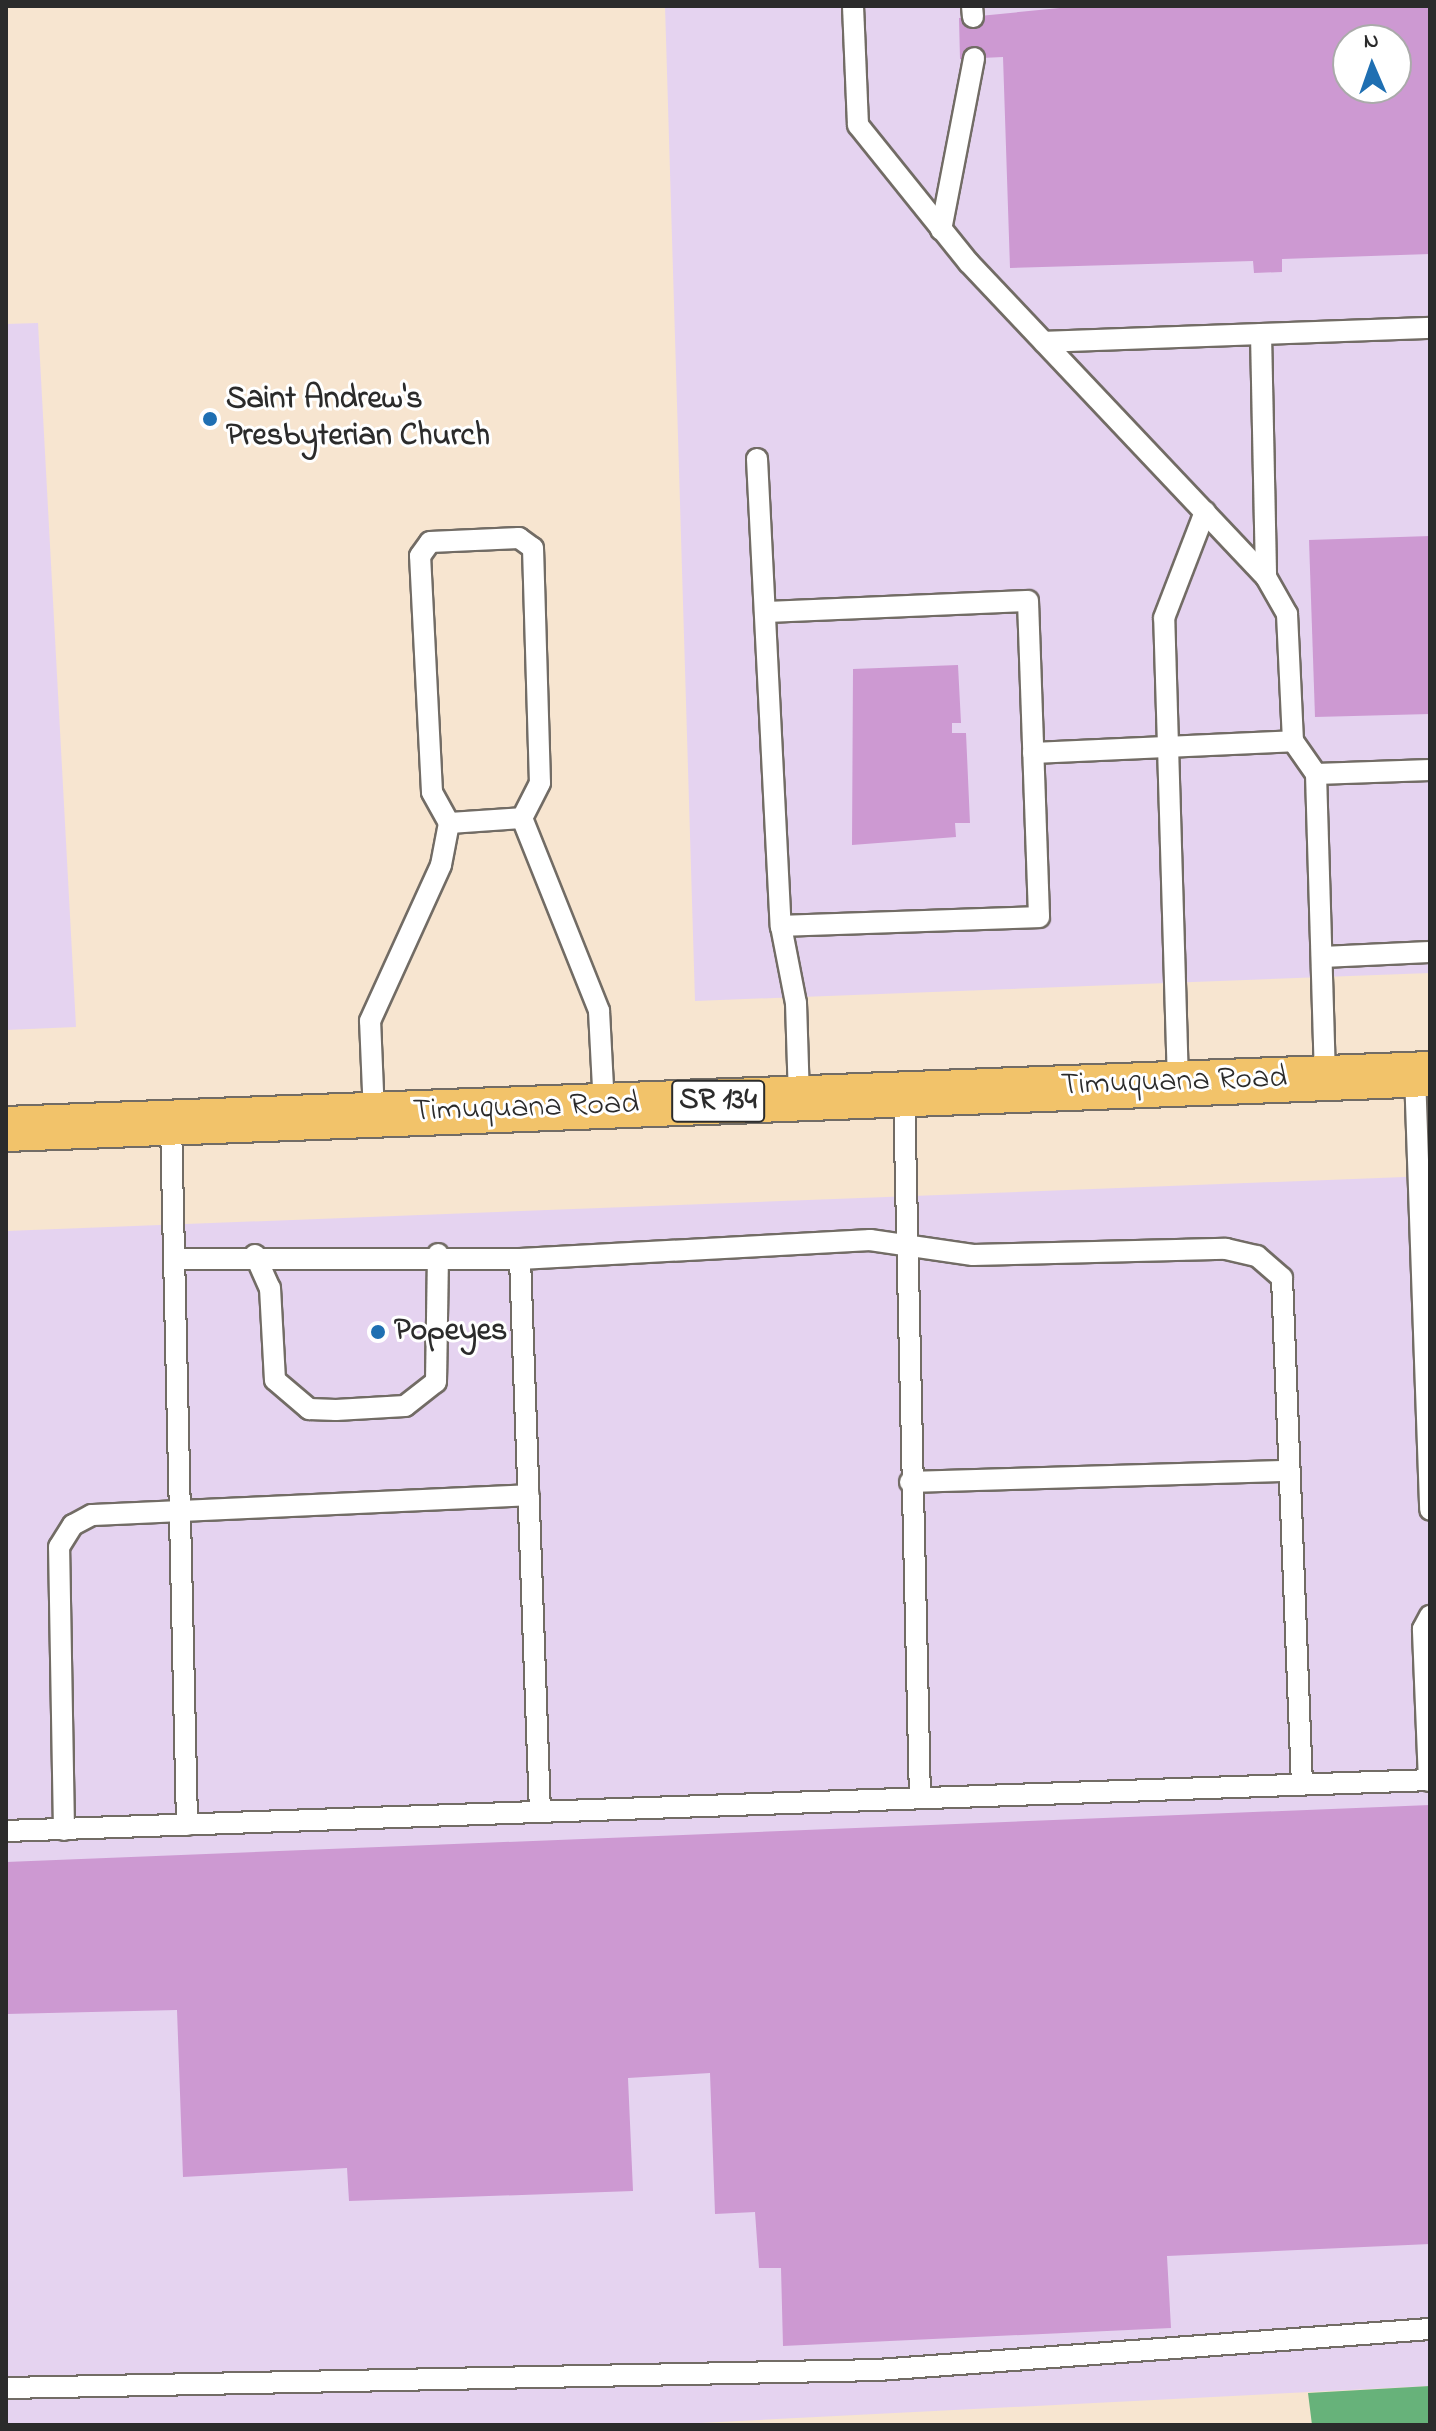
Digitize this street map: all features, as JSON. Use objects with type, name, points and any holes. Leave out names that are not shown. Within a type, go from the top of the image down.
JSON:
[{"type":"main road","name":"Timuquana Road","points":[[6,1129],[1423,1074]]},
{"type":"lane","points":[[853,6],[858,125],[941,230],[1266,577],[1287,614],[1293,741],[1316,774],[1325,1077]]},
{"type":"lane","points":[[941,230],[974,58]]},
{"type":"lane","points":[[1044,342],[1430,328]]},
{"type":"lane","points":[[1261,334],[1266,577]]},
{"type":"lane","points":[[757,459],[781,926],[796,1003],[799,1098]]},
{"type":"lane","points":[[1178,1083],[1164,618],[1205,512]]},
{"type":"lane","points":[[374,1115],[370,1021],[441,865],[449,823],[432,792],[420,556],[430,542],[519,538],[533,548],[540,783],[522,818],[599,1011],[604,1105]]},
{"type":"lane","points":[[765,612],[1028,601],[1039,917],[781,926]]},
{"type":"lane","points":[[1033,753],[1293,741]]},
{"type":"lane","points":[[1316,774],[1430,770]]},
{"type":"lane","points":[[449,823],[522,818]]},
{"type":"lane","points":[[1322,957],[1430,952]]},
{"type":"lane","points":[[1423,1074],[1430,1510]]},
{"type":"lane","points":[[904,1094],[910,1251],[903,1282],[920,1798]]},
{"type":"lane","points":[[171,1123],[187,1825]]},
{"type":"lane","points":[[174,1259],[255,1255],[438,1254],[520,1259],[870,1240],[910,1251],[1226,1249],[1257,1256],[1282,1278],[1302,1785]]},
{"type":"lane","points":[[255,1255],[270,1288],[275,1380],[286,1397],[309,1409],[336,1410],[405,1406],[436,1382],[438,1254]]},
{"type":"lane","points":[[520,1259],[540,1812]]},
{"type":"lane","points":[[910,1482],[1289,1471]]},
{"type":"lane","points":[[64,1830],[59,1547],[73,1525],[92,1515],[529,1495]]},
{"type":"lane","points":[[6,1831],[1430,1780],[1423,1629],[1430,1616]]},
{"type":"lane","points":[[6,2388],[847,2372],[1430,2329]]},
{"type":"shaded area","points":[[665,6],[1430,6],[1430,973],[695,1001]]},
{"type":"shaded area","points":[[38,323],[76,1027],[6,1030],[6,324]]},
{"type":"shaded area","points":[[1430,1176],[1430,2386],[659,2425],[6,2425],[6,1231]]},
{"type":"green space","points":[[1430,2386],[1430,2425],[1312,2425],[1308,2393]]},
{"type":"building","points":[[1080,6],[1430,6],[1430,254],[1282,259],[1282,272],[1254,273],[1253,261],[1010,268],[1003,57],[960,59],[959,18]]},
{"type":"building","points":[[1430,536],[1430,714],[1315,717],[1309,540]]},
{"type":"building","points":[[958,665],[961,723],[952,723],[952,733],[966,733],[970,823],[955,823],[956,837],[852,845],[853,669]]},
{"type":"building","points":[[1430,1805],[1430,2244],[1167,2256],[1171,2328],[783,2346],[781,2268],[759,2268],[755,2212],[715,2214],[710,2073],[628,2078],[633,2191],[349,2201],[347,2168],[183,2177],[177,2010],[6,2014],[6,1862]]},
{"type":"place","name":"Saint Andrew's Presbyterian Church","points":[[210,419]]},
{"type":"place","name":"Popeyes","points":[[378,1332]]}]
